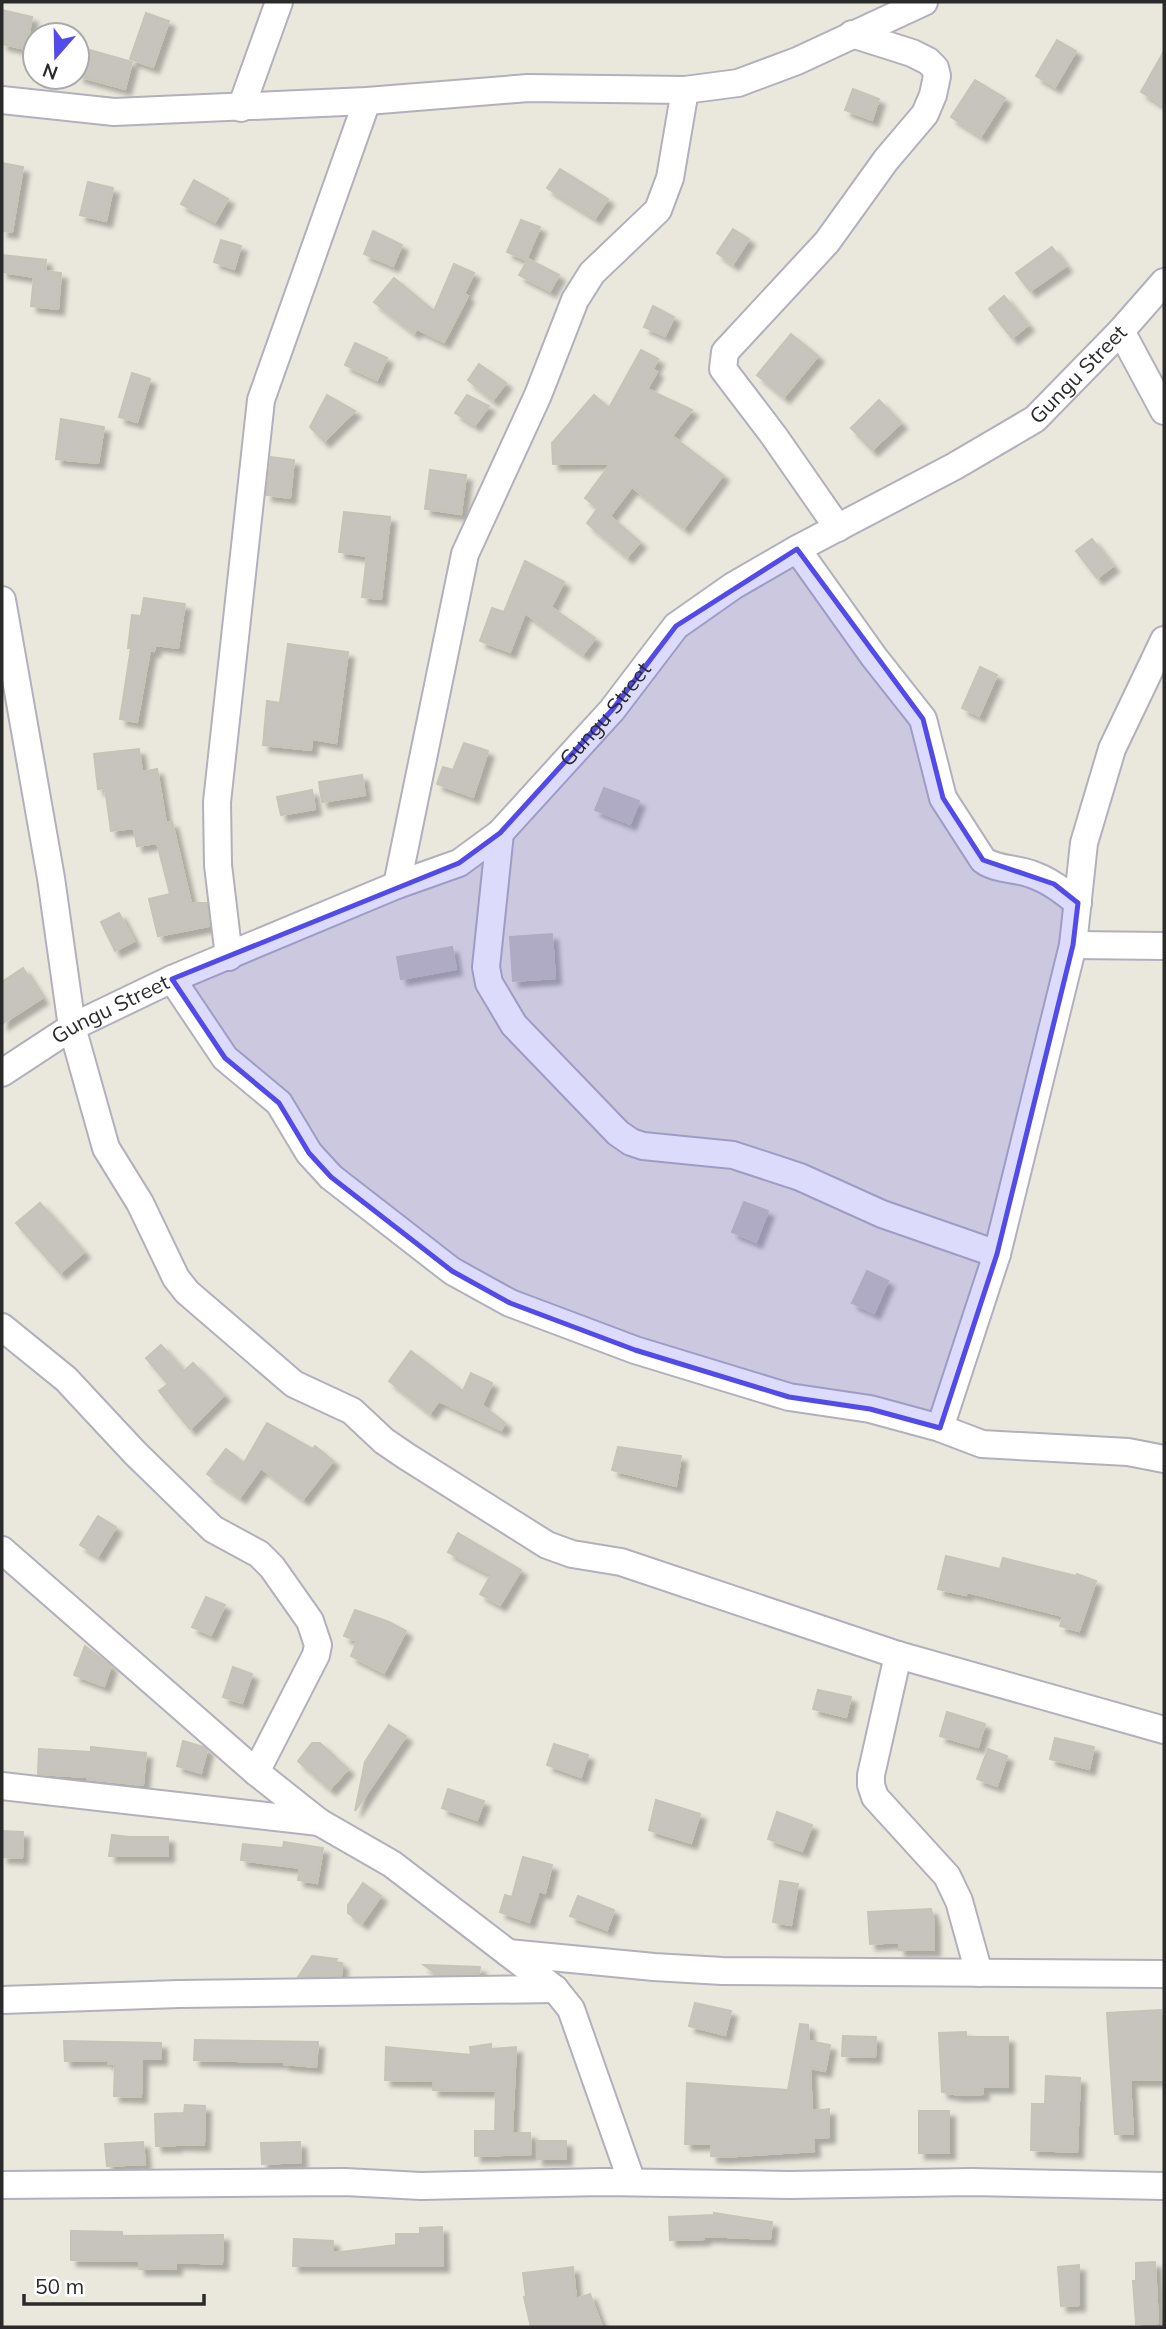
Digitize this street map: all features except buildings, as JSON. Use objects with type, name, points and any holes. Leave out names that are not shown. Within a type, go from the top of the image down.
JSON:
[{"type":"street","points":[[241,108],[279,2]]},
{"type":"street","points":[[2,100],[114,112],[367,101],[528,88],[685,90],[738,83],[797,61],[925,2]]},
{"type":"street","points":[[838,528],[723,369],[724,352],[827,242],[886,160],[925,114],[933,95],[937,76],[935,68],[928,61],[912,53],[852,34]]},
{"type":"street","points":[[397,885],[464,554],[538,395],[575,300],[592,273],[658,210],[670,178],[685,90]]},
{"type":"street","points":[[229,957],[218,865],[217,802],[261,400],[367,101]]},
{"type":"street","name":"Gungu Street","points":[[2,1073],[72,1027],[173,979],[397,885],[459,863],[500,833],[611,710],[676,626],[733,586],[797,549],[955,466],[1035,419],[1121,331],[1164,282]]},
{"type":"street","points":[[1121,331],[1164,411]]},
{"type":"street","points":[[797,549],[874,657],[923,719],[943,798],[983,860],[990,865],[1030,873],[1054,884],[1078,904]]},
{"type":"street","points":[[2,600],[51,878],[72,1027],[106,1148],[139,1203],[176,1278],[187,1292],[294,1384],[352,1411],[395,1448],[547,1545],[572,1554],[621,1562],[898,1655],[1164,1730]]},
{"type":"street","points":[[940,1428],[997,1254],[1073,945],[1084,843],[1112,748],[1164,640]]},
{"type":"street","points":[[500,833],[486,967],[489,983],[514,1025],[618,1133],[643,1146],[733,1156],[800,1177],[882,1214],[997,1254]]},
{"type":"street","points":[[1073,945],[1164,946]]},
{"type":"street","points":[[173,979],[225,1058],[279,1103],[309,1153],[331,1177],[452,1271],[510,1303],[635,1350],[789,1397],[870,1409],[940,1428],[982,1444],[1128,1452],[1164,1459]]},
{"type":"street","points":[[2,1327],[66,1379],[135,1453],[213,1529],[259,1554],[272,1567],[310,1621],[318,1645],[316,1655],[256,1772]]},
{"type":"street","points":[[2,1550],[256,1772],[319,1822],[392,1864],[555,1989],[571,2009],[632,2182]]},
{"type":"street","points":[[898,1655],[873,1765],[871,1785],[875,1797],[947,1876],[960,1901],[979,1973]]},
{"type":"street","points":[[2,1786],[319,1822]]},
{"type":"street","points":[[508,1953],[722,1970],[1164,1974]]},
{"type":"street","points":[[2,2000],[179,1994],[555,1989]]},
{"type":"street","points":[[2,2185],[345,2182],[421,2186],[632,2182],[789,2185],[972,2182],[1164,2186]]},
{"type":"highlighted area","points":[[797,549],[923,719],[943,798],[983,860],[1054,884],[1078,903],[1073,945],[997,1254],[940,1428],[870,1409],[789,1397],[635,1350],[510,1303],[452,1271],[331,1177],[309,1153],[279,1103],[225,1058],[172,979],[459,863],[500,833],[612,710],[676,626]]}]
